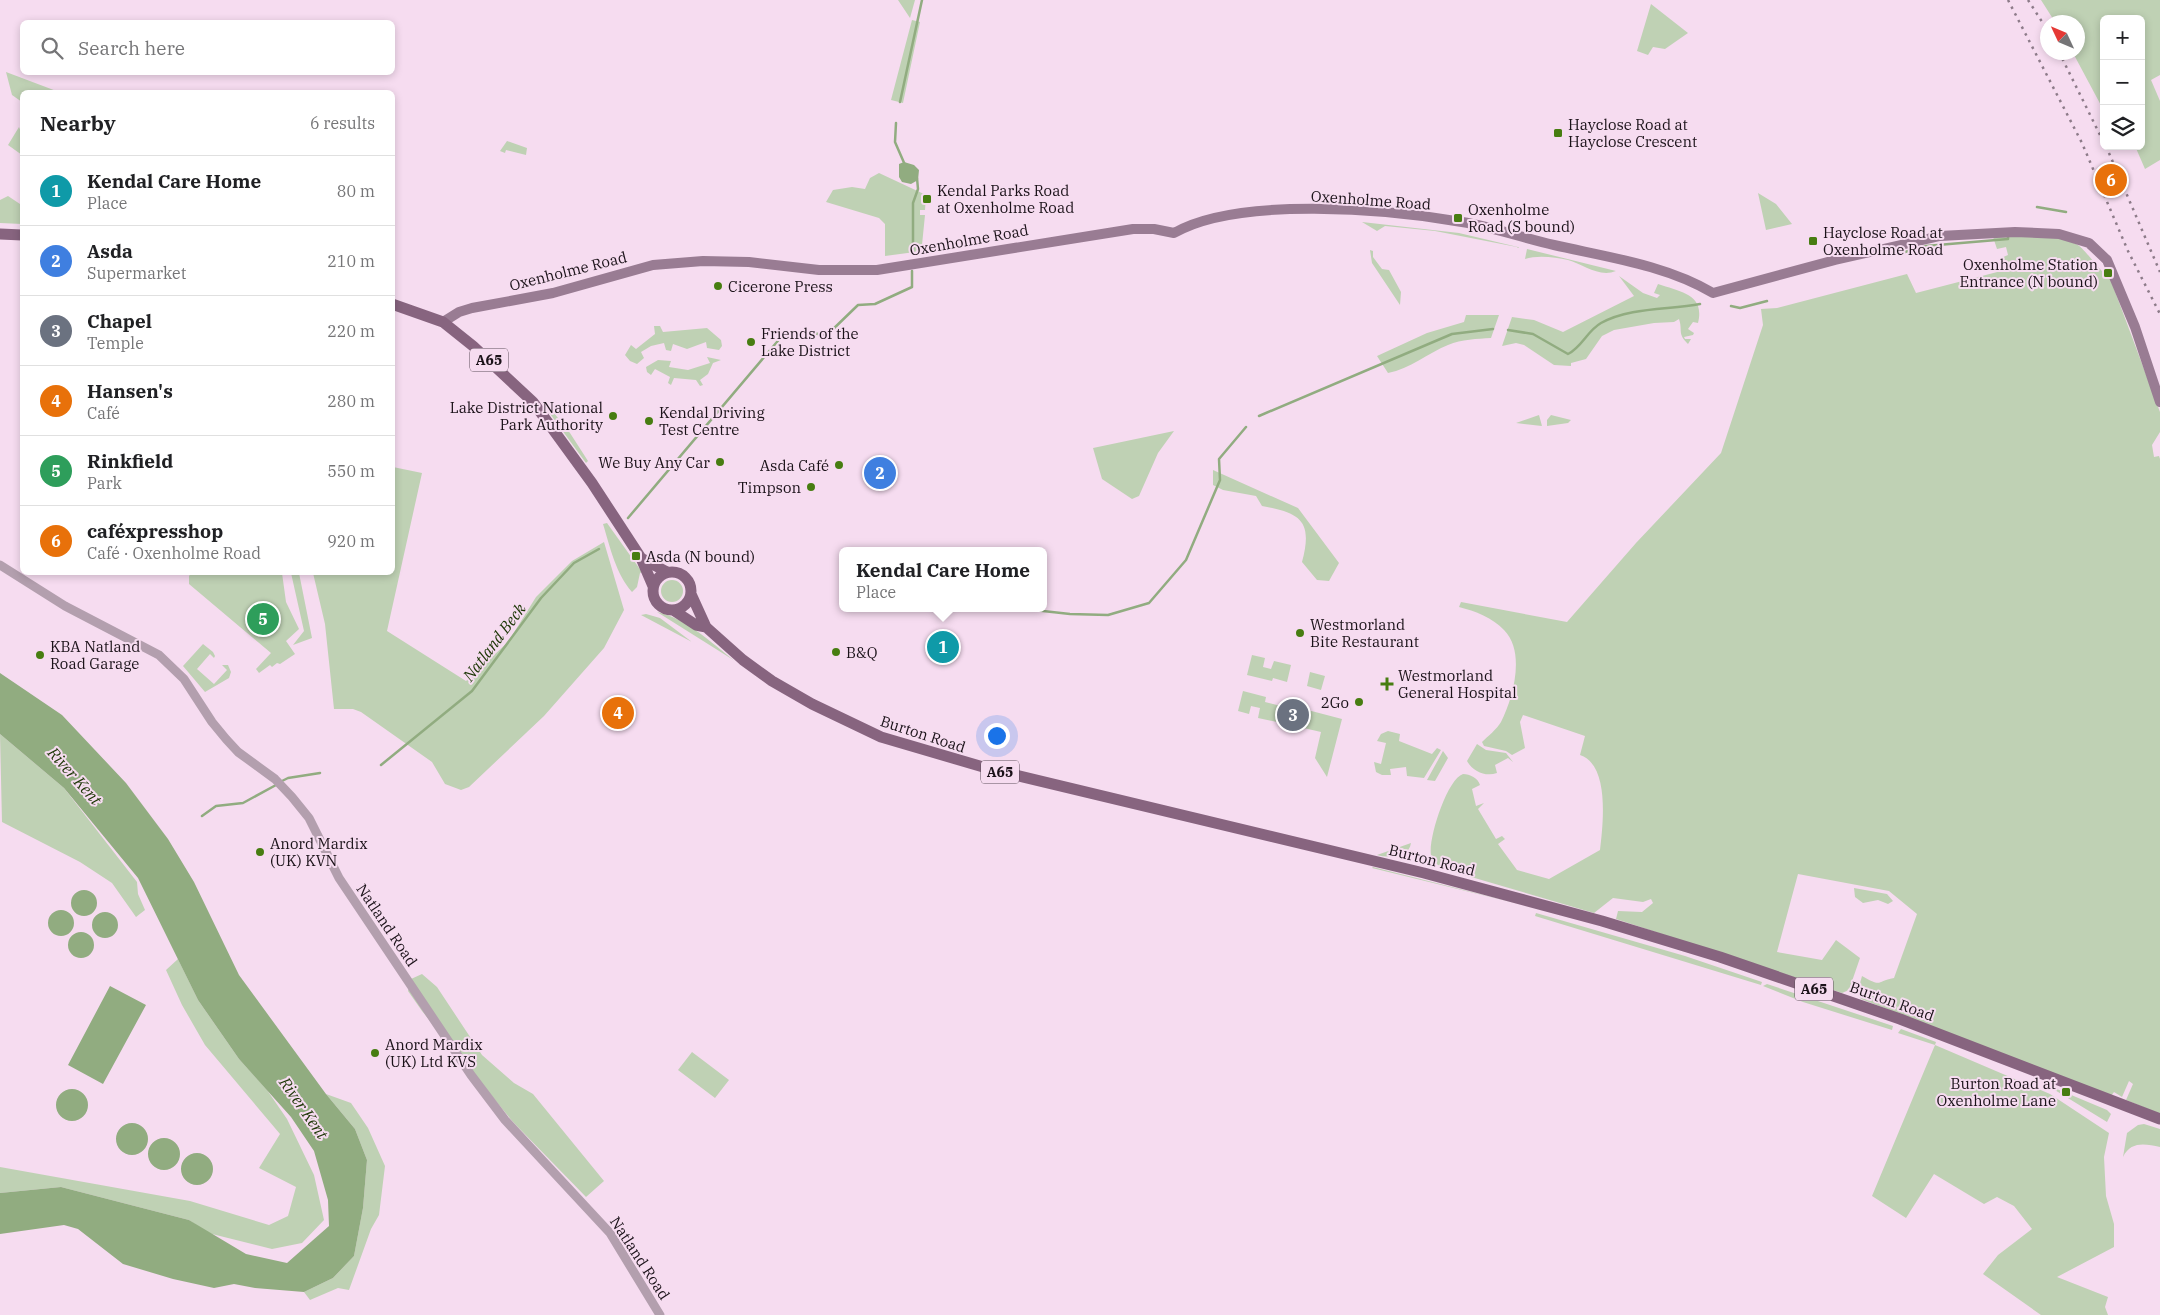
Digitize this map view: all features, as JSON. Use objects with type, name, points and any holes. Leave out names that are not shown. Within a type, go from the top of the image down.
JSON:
[{"type":"main road","name":"Oxenholme Road","points":[[443,322],[459,312],[472,308],[553,293],[653,264],[703,261],[749,262],[820,270],[878,270],[1133,229],[1154,229],[1174,233],[1211,218],[1276,211],[1371,211],[1463,222],[1637,264],[1699,285],[1713,293],[1925,239],[1969,233],[2033,232],[2059,234],[2082,240],[2095,247],[2107,260],[2135,327],[2160,402]]},
{"type":"main road","points":[[0,234],[20,235]]},
{"type":"main road","name":"A65","points":[[395,305],[443,322],[473,346],[533,402],[582,468],[641,558],[653,586],[653,593],[657,603],[667,610],[673,610]]},
{"type":"main road","name":"A65","points":[[641,558],[667,572],[678,572],[687,578],[691,594]]},
{"type":"main road","points":[[653,586],[658,577],[667,572]]},
{"type":"main road","points":[[673,610],[685,605],[691,594]]},
{"type":"main road","name":"Burton Road","points":[[691,594],[706,627],[772,681],[812,704],[881,737],[982,767],[1424,872],[1602,921],[1720,957],[1900,1019],[2160,1119]]},
{"type":"main road","name":"Burton Road","points":[[673,610],[696,625],[706,627]]},
{"type":"street","name":"Natland Road","points":[[0,565],[65,606],[160,655],[184,679],[212,722],[238,752],[283,787],[309,818],[339,878],[504,1120],[610,1233],[660,1315]]},
{"type":"shaded area","points":[[898,0],[915,0],[910,18]]},
{"type":"shaded area","points":[[2041,0],[2160,0],[2160,75],[2151,80],[2160,101],[2160,160],[2145,169],[2137,150],[2145,150],[2145,15],[2100,15],[2100,104],[2077,60],[2085,60],[2085,15],[2051,15]]},
{"type":"shaded area","points":[[1651,4],[1688,33],[1665,49],[1653,47],[1648,55],[1637,51]]},
{"type":"shaded area","points":[[912,20],[920,22],[903,103],[891,100]]},
{"type":"shaded area","points":[[6,72],[54,90],[20,90],[20,101],[12,95]]},
{"type":"shaded area","points":[[19,127],[20,154],[8,145]]},
{"type":"shaded area","points":[[507,141],[527,148],[526,155],[506,150],[505,153],[500,151]]},
{"type":"shaded area","points":[[879,173],[926,195],[925,210],[920,210],[920,215],[925,215],[922,245],[915,252],[885,256],[885,224],[879,218],[826,202],[833,190],[852,187],[865,189],[870,178]]},
{"type":"shaded area","points":[[1758,193],[1776,204],[1792,224],[1766,230]]},
{"type":"shaded area","points":[[8,196],[20,204],[20,224],[0,223],[0,200]]},
{"type":"shaded area","points":[[1362,222],[1459,233],[1522,248],[1435,231],[1385,226],[1377,231]]},
{"type":"shaded area","points":[[2041,235],[2063,239],[2080,246],[2110,278],[2160,412],[2160,432],[2152,445],[2154,457],[2159,456],[2160,459],[2160,1114],[2126,1100],[2133,1084],[2129,1081],[2122,1097],[2114,1092],[2111,1096],[1861,999],[1857,994],[1862,976],[1877,983],[1894,978],[1917,914],[1889,891],[1798,874],[1777,952],[1822,960],[1836,940],[1860,958],[1849,990],[1842,993],[1616,919],[1618,911],[1642,912],[1653,903],[1651,899],[1643,902],[1613,898],[1594,913],[1444,869],[1434,861],[1431,855],[1432,836],[1440,810],[1451,787],[1457,778],[1463,774],[1473,777],[1479,783],[1480,785],[1472,789],[1476,806],[1484,803],[1478,809],[1496,839],[1502,836],[1505,839],[1498,844],[1517,870],[1549,879],[1600,850],[1603,811],[1602,796],[1596,770],[1590,761],[1580,755],[1585,736],[1523,715],[1520,722],[1525,748],[1512,755],[1506,751],[1484,746],[1482,742],[1499,725],[1510,701],[1516,662],[1511,639],[1504,630],[1495,622],[1459,607],[1461,602],[1567,622],[1636,543],[1721,453],[1763,325],[1761,309],[1777,308],[1907,274],[1916,293],[2005,270],[2001,258],[2008,255],[2006,247],[1997,249],[1993,237]]},
{"type":"shaded area","points":[[1527,249],[1616,271],[1610,273],[1597,272],[1574,262],[1557,258],[1540,257],[1525,259]]},
{"type":"shaded area","points":[[1370,250],[1373,251],[1373,257],[1382,269],[1389,270],[1401,292],[1400,305],[1372,263]]},
{"type":"shaded area","points":[[1619,276],[1643,293],[1657,298],[1660,295],[1654,293],[1658,284],[1683,292],[1694,300],[1698,306],[1698,323],[1693,322],[1688,329],[1694,333],[1693,335],[1684,337],[1685,339],[1691,339],[1688,344],[1681,334],[1679,319],[1674,322],[1654,323],[1614,330],[1602,336],[1586,359],[1571,363],[1571,366],[1554,365],[1524,345],[1516,343],[1502,346],[1512,317],[1534,320],[1563,332],[1634,296]]},
{"type":"shaded area","points":[[1466,315],[1499,315],[1491,338],[1453,343],[1404,368],[1388,373],[1377,356],[1427,333],[1464,322]]},
{"type":"shaded area","points":[[654,326],[660,326],[663,332],[707,328],[721,340],[722,346],[719,350],[707,348],[706,342],[687,349],[673,344],[671,351],[666,350],[664,343],[651,346],[641,352],[644,358],[637,364],[630,361],[625,355],[631,345],[636,349],[655,334]]},
{"type":"shaded area","points":[[707,357],[721,360],[713,363],[708,374],[700,380],[703,385],[700,386],[696,380],[674,378],[671,385],[668,383],[670,377],[655,369],[651,375],[647,372],[646,367],[658,360],[671,361],[669,367],[688,370],[710,363]]},
{"type":"shaded area","points":[[550,408],[570,433],[588,461],[586,463],[548,411]]},
{"type":"shaded area","points":[[1539,415],[1542,426],[1516,423]]},
{"type":"shaded area","points":[[1551,415],[1571,420],[1568,423],[1547,426],[1547,420]]},
{"type":"shaded area","points":[[1174,431],[1158,453],[1139,496],[1132,499],[1102,479],[1093,448]]},
{"type":"shaded area","points":[[395,467],[422,473],[387,631],[466,681],[508,642],[536,597],[572,561],[604,542],[624,610],[604,648],[544,716],[469,787],[461,790],[445,784],[432,762],[361,712],[353,709],[334,709],[325,624],[313,575],[395,575]]},
{"type":"shaded area","points":[[1213,470],[1298,508],[1339,563],[1329,581],[1317,580],[1302,562],[1306,537],[1301,521],[1286,512],[1262,506],[1256,496],[1223,490],[1213,485]]},
{"type":"shaded area","points":[[607,523],[642,572],[640,573],[637,587],[632,592],[626,585],[614,560],[603,524]]},
{"type":"shaded area","points":[[282,575],[286,602],[299,629],[286,641],[295,654],[280,664],[277,663],[272,667],[270,665],[259,673],[256,669],[271,653],[189,584],[189,576]]},
{"type":"shaded area","points":[[291,575],[299,575],[312,638],[293,645],[304,631]]},
{"type":"shaded area","points":[[672,580],[680,583],[683,591],[680,599],[672,602],[664,599],[661,591],[664,583]]},
{"type":"shaded area","points":[[657,612],[668,615],[689,626],[735,661]]},
{"type":"shaded area","points":[[646,614],[660,618],[692,642],[641,615]]},
{"type":"shaded area","points":[[203,644],[215,656],[214,658],[210,654],[197,669],[214,684],[227,670],[222,665],[228,665],[231,672],[229,678],[205,692],[183,666]]},
{"type":"shaded area","points":[[1252,655],[1265,658],[1263,667],[1271,669],[1274,661],[1291,665],[1287,682],[1273,678],[1272,681],[1247,675]]},
{"type":"shaded area","points":[[1310,672],[1325,676],[1321,690],[1307,686]]},
{"type":"shaded area","points":[[1243,691],[1266,697],[1265,702],[1281,706],[1277,722],[1258,718],[1260,708],[1251,706],[1249,714],[1238,711]]},
{"type":"shaded area","points":[[1300,708],[1342,719],[1327,777],[1315,758],[1321,732],[1295,726]]},
{"type":"shaded area","points":[[1388,731],[1400,734],[1399,741],[1432,754],[1437,748],[1441,750],[1424,778],[1407,776],[1406,767],[1390,769],[1391,775],[1382,775],[1376,772],[1374,762],[1381,764],[1386,743],[1377,741],[1381,734]]},
{"type":"shaded area","points":[[0,734],[64,788],[137,882],[138,894],[145,910],[136,917],[112,883],[80,862],[2,822]]},
{"type":"shaded area","points":[[1477,744],[1486,750],[1506,753],[1513,762],[1508,758],[1495,765],[1497,773],[1493,774],[1484,774],[1476,771],[1467,761]]},
{"type":"shaded area","points":[[1443,751],[1448,758],[1435,781],[1427,780]]},
{"type":"shaded area","points":[[1411,843],[1407,852],[1398,856],[1377,855]]},
{"type":"shaded area","points":[[1373,867],[1531,907],[1372,868]]},
{"type":"shaded area","points":[[1854,888],[1887,894],[1893,901],[1888,904],[1878,900],[1863,903],[1855,897]]},
{"type":"shaded area","points":[[1536,913],[1685,956],[1762,982],[1761,985],[1535,916]]},
{"type":"shaded area","points":[[178,959],[198,1000],[239,1059],[267,1090],[287,1119],[314,1175],[324,1220],[302,1243],[272,1249],[208,1233],[189,1220],[61,1187],[0,1193],[0,1167],[190,1201],[269,1225],[288,1216],[296,1187],[259,1168],[280,1134],[205,1045],[182,1005],[166,970]]},
{"type":"shaded area","points":[[422,974],[437,987],[482,1055],[514,1083],[533,1094],[604,1181],[586,1197],[513,1122],[422,1011],[408,991],[411,979]]},
{"type":"shaded area","points":[[1767,984],[1893,1026],[1892,1030],[1803,1002],[1763,986]]},
{"type":"shaded area","points":[[1901,1029],[1936,1042],[1935,1045],[1898,1033]]},
{"type":"shaded area","points":[[1935,1045],[2050,1094],[2109,1133],[2104,1157],[2106,1196],[2114,1224],[2114,1247],[2057,1277],[2108,1297],[2105,1307],[2108,1315],[2041,1315],[1983,1274],[1998,1255],[2032,1229],[2014,1206],[1997,1197],[1984,1204],[1934,1174],[1906,1218],[1872,1196]]},
{"type":"shaded area","points":[[692,1052],[729,1080],[715,1098],[678,1070]]},
{"type":"shaded area","points":[[2045,1084],[2107,1110],[2111,1114],[2107,1122]]},
{"type":"shaded area","points":[[326,1094],[351,1103],[368,1128],[385,1166],[379,1215],[371,1229],[349,1290],[338,1288],[310,1300],[304,1292],[333,1278],[354,1256],[363,1208],[367,1160],[355,1129]]},
{"type":"shaded area","points":[[2144,1124],[2160,1129],[2160,1147],[2134,1146],[2123,1157],[2127,1133],[2138,1125]]},
{"type":"water","points":[[904,162],[914,165],[919,170],[918,180],[911,184],[902,182],[899,177],[899,164]]},
{"type":"water","name":"River Kent","points":[[0,673],[62,715],[126,783],[168,839],[194,882],[239,975],[326,1094],[355,1129],[367,1160],[363,1208],[354,1256],[333,1278],[304,1292],[255,1288],[234,1284],[214,1288],[173,1279],[123,1264],[78,1229],[64,1225],[0,1234],[0,1193],[61,1187],[189,1220],[246,1254],[287,1263],[329,1226],[328,1200],[314,1151],[291,1117],[239,1059],[198,1000],[138,878],[64,788],[0,734]]},
{"type":"water","points":[[84,890],[93,894],[97,903],[93,912],[84,916],[75,912],[71,903],[75,894]]},
{"type":"water","points":[[61,910],[70,914],[74,923],[70,932],[61,936],[52,932],[48,923],[52,914]]},
{"type":"water","points":[[105,912],[114,916],[118,925],[114,934],[105,938],[96,934],[92,925],[96,916]]},
{"type":"water","points":[[81,932],[90,936],[94,945],[90,954],[81,958],[72,954],[68,945],[72,936]]},
{"type":"water","points":[[110,986],[146,1005],[103,1084],[68,1065]]},
{"type":"water","points":[[72,1089],[78,1090],[83,1094],[87,1099],[87,1111],[83,1116],[78,1120],[72,1121],[66,1120],[61,1116],[57,1111],[56,1105],[57,1099],[61,1094],[66,1090]]},
{"type":"water","points":[[132,1123],[138,1124],[143,1128],[147,1133],[147,1145],[143,1150],[138,1154],[132,1155],[126,1154],[121,1150],[117,1145],[116,1139],[117,1133],[121,1128],[126,1124]]},
{"type":"water","points":[[164,1138],[170,1139],[175,1143],[179,1148],[179,1160],[175,1165],[170,1169],[164,1170],[158,1169],[153,1165],[149,1160],[148,1154],[149,1148],[153,1143],[158,1139]]},
{"type":"water","points":[[197,1153],[203,1154],[208,1158],[212,1163],[212,1175],[208,1180],[203,1184],[197,1185],[191,1184],[186,1180],[182,1175],[181,1169],[182,1163],[186,1158],[191,1154]]},
{"type":"waterway","name":"Natland Beck","points":[[900,102],[922,0]]},
{"type":"waterway","name":"Natland Beck","points":[[896,123],[895,142],[905,165]]},
{"type":"waterway","name":"Natland Beck","points":[[913,252],[913,203],[918,189],[917,178]]},
{"type":"waterway","points":[[2037,207],[2066,212]]},
{"type":"waterway","points":[[1905,252],[1926,246],[2008,239],[2008,236]]},
{"type":"waterway","name":"Natland Beck","points":[[628,518],[782,336],[802,332],[827,335],[858,305],[875,304],[912,287],[912,271]]},
{"type":"waterway","points":[[1731,306],[1740,308],[1767,301]]},
{"type":"waterway","points":[[1508,330],[1533,334],[1568,354],[1596,326],[1612,318],[1649,310],[1700,304]]},
{"type":"waterway","points":[[1259,416],[1452,334],[1493,329]]},
{"type":"waterway","points":[[1047,611],[1108,615],[1149,603],[1186,560],[1220,480],[1219,459],[1246,427]]},
{"type":"waterway","name":"Natland Beck","points":[[381,765],[472,691],[541,598],[574,563],[599,549]]},
{"type":"waterway","name":"Natland Beck","points":[[280,782],[288,778],[320,773]]},
{"type":"waterway","name":"Natland Beck","points":[[202,816],[216,806],[243,803],[276,785]]},
{"type":"railway","points":[[2008,0],[2082,143],[2128,251],[2160,314]]},
{"type":"railway","points":[[2028,0],[2040,19]]},
{"type":"railway","points":[[2063,60],[2100,135]]},
{"type":"railway","points":[[2108,150],[2160,272]]},
{"type":"place","name":"Hayclose Road at Hayclose Crescent","points":[[1558,133]]},
{"type":"place","name":"caféxpresshop","points":[[2111,180]]},
{"type":"place","name":"Kendal Parks Road at Oxenholme Road","points":[[927,199]]},
{"type":"place","name":"Oxenholme Road (S bound)","points":[[1458,218]]},
{"type":"place","name":"Hayclose Road at Oxenholme Road","points":[[1813,241]]},
{"type":"place","name":"Oxenholme Station Entrance (N bound)","points":[[2108,273]]},
{"type":"place","name":"Cicerone Press","points":[[718,286]]},
{"type":"place","name":"Friends of the Lake District","points":[[751,342]]},
{"type":"place","name":"Lake District National Park Authority","points":[[613,416]]},
{"type":"place","name":"Kendal Driving Test Centre","points":[[649,421]]},
{"type":"place","name":"We Buy Any Car","points":[[720,462]]},
{"type":"place","name":"Asda Café","points":[[839,465]]},
{"type":"place","name":"Asda","points":[[880,473]]},
{"type":"place","name":"Timpson","points":[[811,487]]},
{"type":"place","name":"Asda (N bound)","points":[[636,556]]},
{"type":"place","name":"Rinkfield","points":[[263,619]]},
{"type":"place","name":"Westmorland Bite Restaurant","points":[[1300,633]]},
{"type":"place","name":"Kendal Care Home","points":[[943,647]]},
{"type":"place","name":"B&Q","points":[[836,652]]},
{"type":"place","name":"KBA Natland Road Garage","points":[[40,655]]},
{"type":"place","name":"Westmorland General Hospital","points":[[1387,684]]},
{"type":"place","name":"2Go","points":[[1359,702]]},
{"type":"place","name":"Hansen's","points":[[618,713]]},
{"type":"place","name":"Chapel","points":[[1293,715]]},
{"type":"place","name":"Anord Mardix (UK) KVN","points":[[260,852]]},
{"type":"place","name":"Anord Mardix (UK) Ltd KVS","points":[[375,1053]]},
{"type":"place","name":"Burton Road at Oxenholme Lane","points":[[2066,1092]]}]
